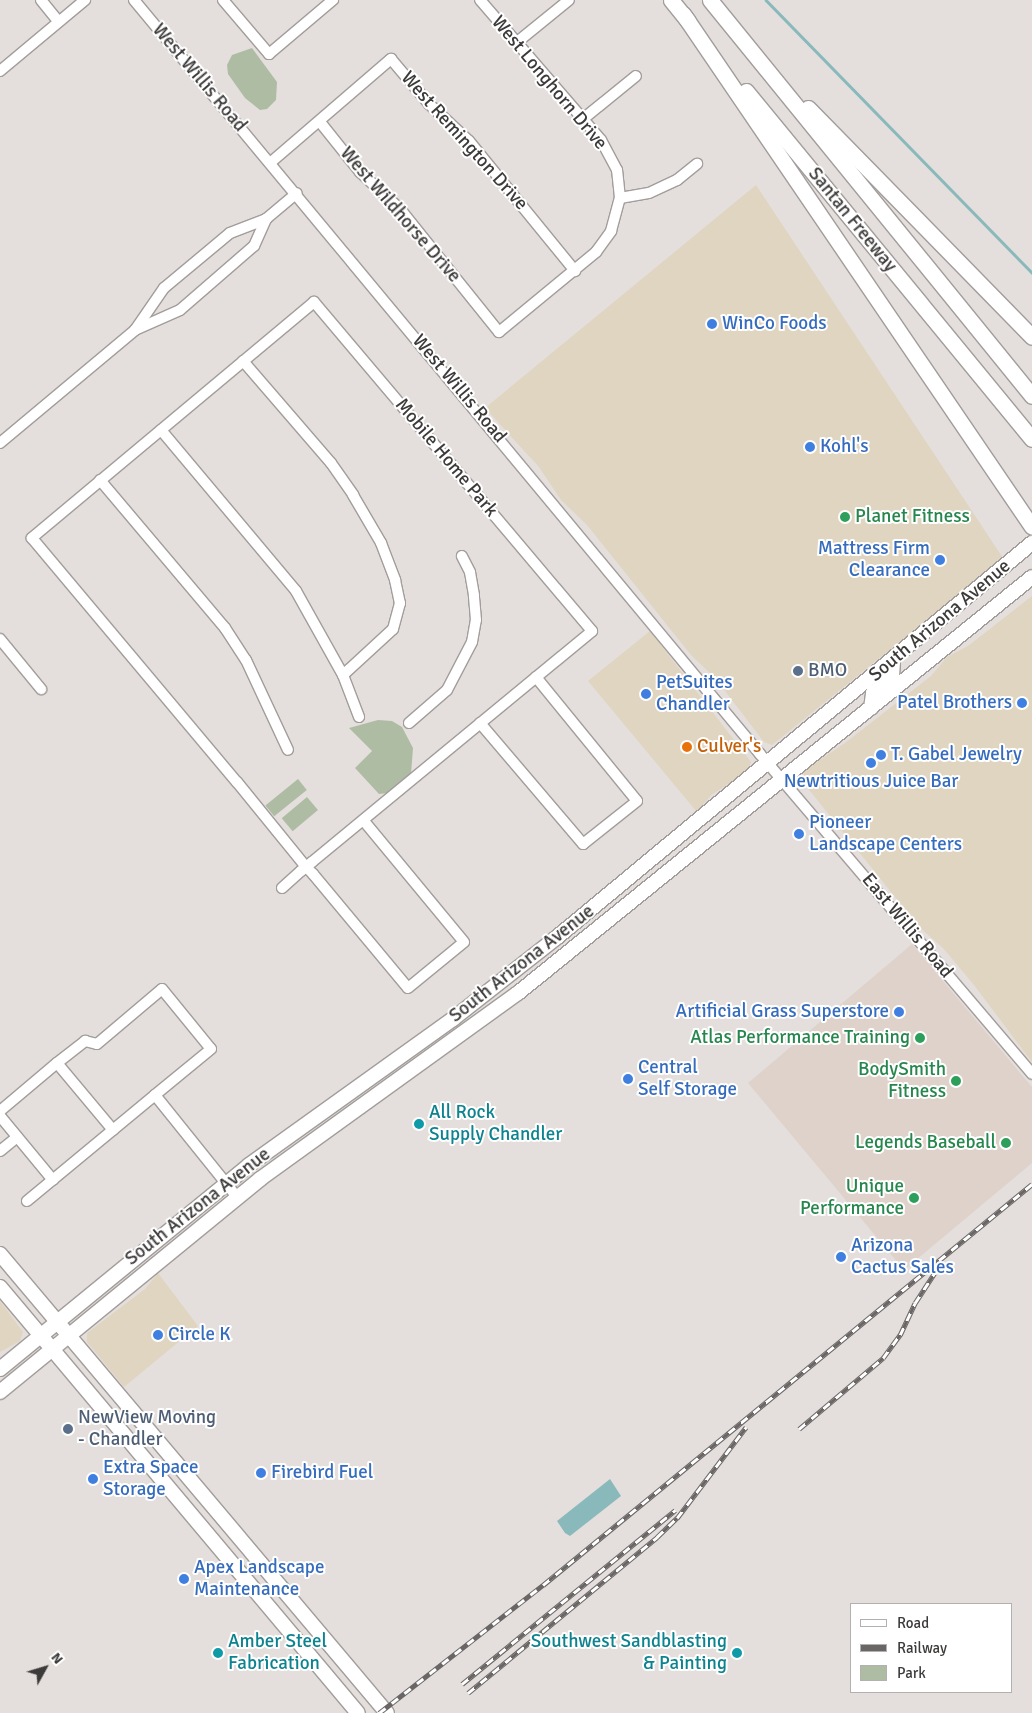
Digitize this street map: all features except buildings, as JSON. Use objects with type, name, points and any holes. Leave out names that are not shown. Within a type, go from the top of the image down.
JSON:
[{"type":"highway","name":"Santan Freeway","points":[[671,0],[1032,439]]},
{"type":"highway","name":"Santan Freeway","points":[[710,0],[1032,396]]},
{"type":"highway","points":[[683,14],[1032,527]]},
{"type":"highway","points":[[725,20],[828,130],[1032,337]]},
{"type":"main road","name":"South Arizona Avenue","points":[[0,1368],[226,1183],[468,1007],[769,764],[1032,543]]},
{"type":"main road","name":"South Arizona Avenue","points":[[0,1392],[238,1197],[512,998],[1032,578]]},
{"type":"main road","points":[[871,708],[873,693],[892,676],[893,661]]},
{"type":"main road","points":[[0,1254],[387,1713]]},
{"type":"main road","points":[[0,1287],[358,1713]]},
{"type":"main road","points":[[217,1545],[234,1530]]},
{"type":"main road","points":[[245,1578],[261,1563]]},
{"type":"main road","points":[[310,1656],[328,1642]]},
{"type":"street","points":[[41,0],[59,22]]},
{"type":"street","points":[[0,71],[85,0]]},
{"type":"street","name":"West Willis Road","points":[[134,0],[782,779]]},
{"type":"street","points":[[223,0],[269,54],[333,0]]},
{"type":"street","name":"West Longhorn Drive","points":[[480,0],[601,140],[617,170],[620,198]]},
{"type":"street","points":[[516,43],[569,0]]},
{"type":"street","name":"West Remington Drive","points":[[320,122],[391,59],[429,104],[475,148],[575,271]]},
{"type":"street","points":[[583,119],[636,76]]},
{"type":"street","points":[[270,163],[320,122]]},
{"type":"street","name":"West Wildhorse Drive","points":[[320,122],[360,172],[400,209],[498,332],[575,271]]},
{"type":"street","points":[[575,271],[596,252],[611,231],[620,198],[649,193],[677,180],[696,164]]},
{"type":"street","points":[[0,442],[135,330],[164,288],[230,233],[266,219],[296,193]]},
{"type":"street","points":[[135,330],[174,314],[222,275],[254,246],[266,219]]},
{"type":"street","name":"Mobile Home Park","points":[[282,888],[306,867],[592,631],[314,302],[32,538],[306,867],[408,988],[464,942],[363,820]]},
{"type":"street","points":[[243,361],[331,463],[353,495],[381,543],[395,580],[400,603],[394,629],[343,675]]},
{"type":"street","points":[[161,430],[296,591],[343,675],[359,717]]},
{"type":"street","points":[[100,480],[225,628],[246,660],[288,750]]},
{"type":"street","points":[[409,723],[447,690],[472,642],[476,620],[474,595],[470,572],[462,556]]},
{"type":"street","points":[[0,639],[41,689]]},
{"type":"street","points":[[480,723],[583,844],[637,801],[536,677]]},
{"type":"street","name":"East Willis Road","points":[[782,779],[1032,1074]]},
{"type":"street","points":[[0,1111],[85,1041],[97,1044],[162,989],[211,1049],[27,1201]]},
{"type":"street","points":[[57,1064],[113,1130]]},
{"type":"street","points":[[155,1095],[238,1197]]},
{"type":"street","points":[[0,1116],[54,1180]]},
{"type":"street","points":[[0,1151],[18,1137]]},
{"type":"shaded area","points":[[756,185],[1003,558],[772,745],[764,742],[715,678],[691,655],[587,525],[561,500],[539,467],[485,408]]},
{"type":"shaded area","points":[[1032,596],[1032,1062],[974,985],[943,948],[919,927],[802,781],[805,770],[845,743],[931,676],[947,657],[968,646]]},
{"type":"shaded area","points":[[650,631],[751,762],[748,771],[711,795],[697,812],[588,681]]},
{"type":"shaded area","points":[[912,944],[1032,1087],[1032,1163],[904,1270],[748,1083]]},
{"type":"shaded area","points":[[158,1273],[198,1326],[124,1387],[87,1342],[87,1333],[145,1289]]},
{"type":"shaded area","points":[[0,1301],[23,1332],[20,1341],[0,1352]]},
{"type":"green space","points":[[252,48],[277,82],[276,100],[267,109],[260,110],[245,98],[228,74],[227,65],[232,55]]},
{"type":"green space","points":[[378,720],[392,721],[402,727],[413,748],[411,774],[388,793],[379,794],[355,768],[372,751],[349,728]]},
{"type":"green space","points":[[298,779],[307,790],[274,816],[265,805]]},
{"type":"green space","points":[[307,797],[318,810],[293,831],[282,818]]},
{"type":"water","points":[[610,1479],[621,1496],[570,1536],[565,1533],[557,1521]]},
{"type":"waterway","points":[[766,0],[1032,273]]},
{"type":"railway","points":[[379,1713],[543,1585],[1032,1184]]},
{"type":"railway","points":[[799,1429],[883,1358],[900,1335],[915,1303],[939,1266]]},
{"type":"railway","points":[[468,1693],[657,1537],[677,1518],[746,1427]]},
{"type":"railway","points":[[462,1684],[675,1510]]},
{"type":"place","name":"WinCo Foods","points":[[712,324]]},
{"type":"place","name":"Kohl's","points":[[810,447]]},
{"type":"place","name":"Planet Fitness","points":[[845,517]]},
{"type":"place","name":"Mattress Firm Clearance","points":[[940,560]]},
{"type":"place","name":"BMO","points":[[798,671]]},
{"type":"place","name":"PetSuites Chandler","points":[[646,694]]},
{"type":"place","name":"Patel Brothers","points":[[1022,703]]},
{"type":"place","name":"Culver's","points":[[687,747]]},
{"type":"place","name":"T. Gabel Jewelry","points":[[881,755]]},
{"type":"place","name":"Newtritious Juice Bar","points":[[871,763]]},
{"type":"place","name":"Pioneer Landscape Centers","points":[[799,834]]},
{"type":"place","name":"Artificial Grass Superstore","points":[[899,1012]]},
{"type":"place","name":"Atlas Performance Training","points":[[920,1038]]},
{"type":"place","name":"Central Self Storage","points":[[628,1079]]},
{"type":"place","name":"BodySmith Fitness","points":[[956,1081]]},
{"type":"place","name":"All Rock Supply Chandler","points":[[419,1124]]},
{"type":"place","name":"Legends Baseball","points":[[1006,1143]]},
{"type":"place","name":"Unique Performance","points":[[914,1198]]},
{"type":"place","name":"Arizona Cactus Sales","points":[[841,1257]]},
{"type":"place","name":"Circle K","points":[[158,1335]]},
{"type":"place","name":"NewView Moving - Chandler","points":[[68,1429]]},
{"type":"place","name":"Firebird Fuel","points":[[261,1473]]},
{"type":"place","name":"Extra Space Storage","points":[[93,1479]]},
{"type":"place","name":"Apex Landscape Maintenance","points":[[184,1579]]},
{"type":"place","name":"Amber Steel Fabrication","points":[[218,1653]]},
{"type":"place","name":"Southwest Sandblasting & Painting","points":[[737,1653]]}]
